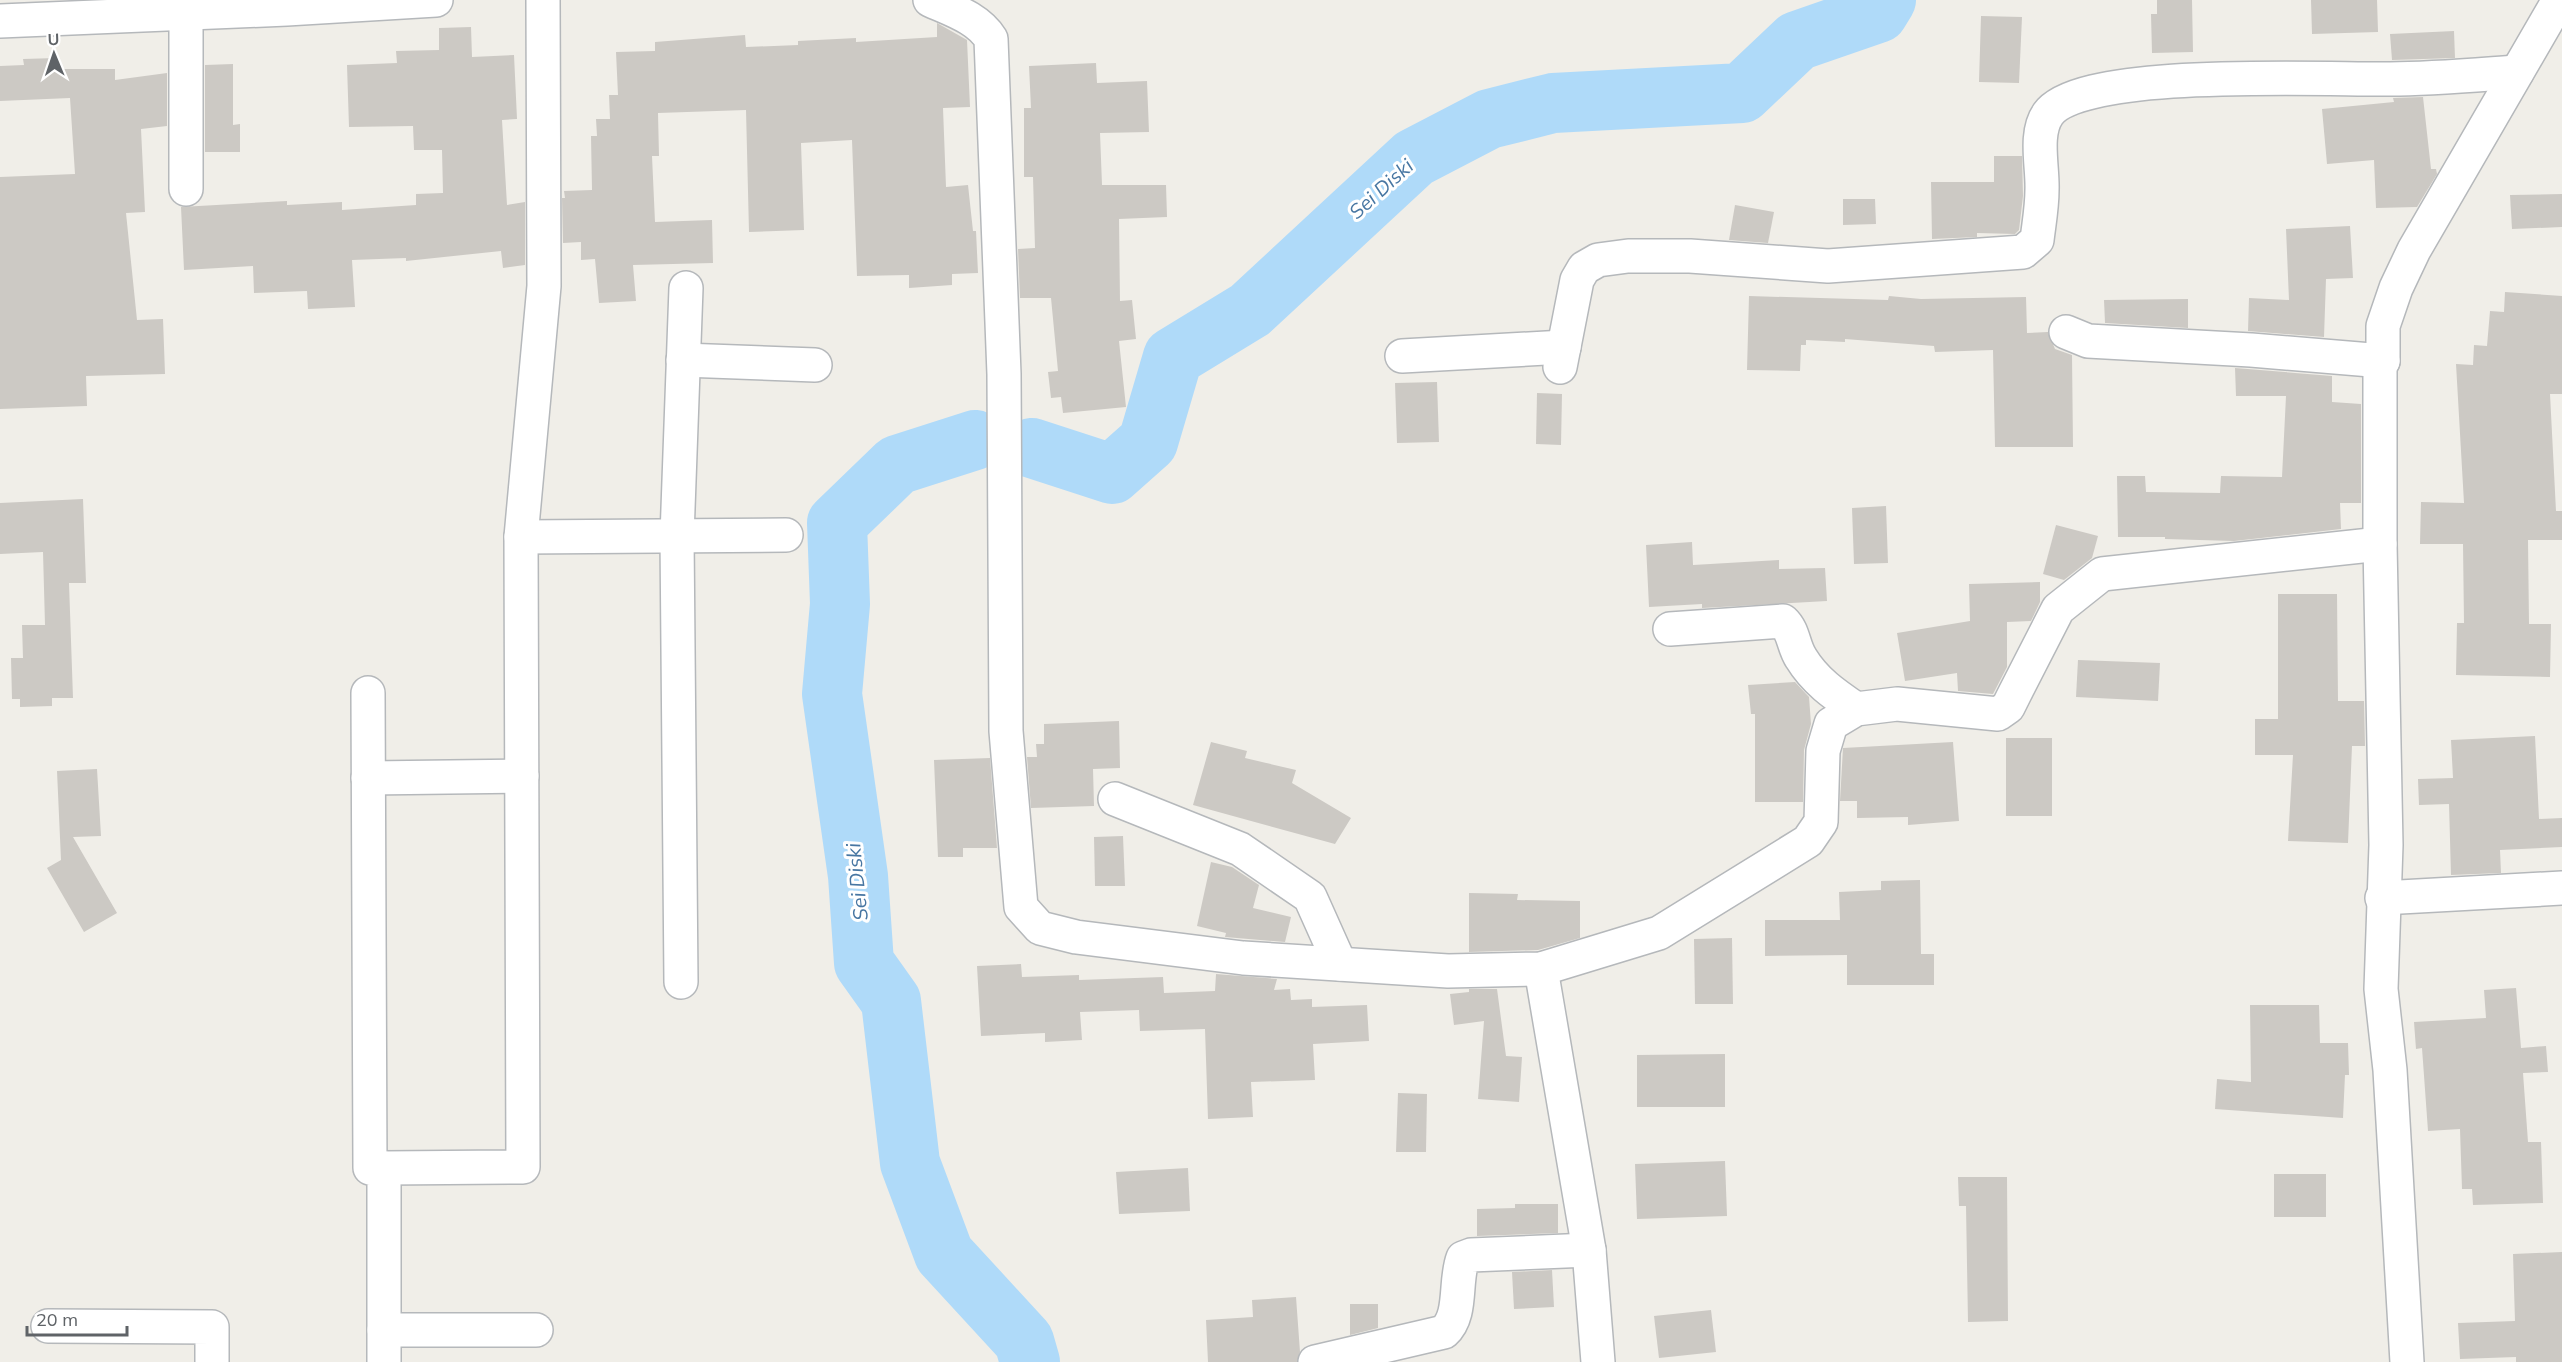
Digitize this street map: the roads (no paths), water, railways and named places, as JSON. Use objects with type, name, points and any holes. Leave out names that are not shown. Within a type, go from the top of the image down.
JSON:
[{"type":"street","points":[[0,21],[186,14],[287,5],[435,0]]},
{"type":"street","points":[[368,693],[370,1168],[523,1167],[521,537],[544,286],[543,0]]},
{"type":"street","points":[[930,0],[975,21],[985,28],[991,39],[1004,374],[1006,731],[1022,907],[1040,928],[1076,937],[1243,958],[1448,971],[1541,969],[1659,933],[1808,841],[1821,822],[1823,751],[1831,724],[1856,709],[1898,704],[1998,714],[2012,700],[2058,609],[2102,574],[2380,544]]},
{"type":"street","points":[[2407,1362],[2390,1070],[2381,989],[2382,898],[2386,845],[2380,544],[2380,361],[2383,361],[2383,326],[2396,288],[2414,250],[2559,0]]},
{"type":"street","points":[[186,14],[186,189]]},
{"type":"street","points":[[1402,356],[1562,357],[1577,280],[1584,268],[1598,260],[1628,256],[1690,256],[1839,265],[2023,252],[2037,240],[2042,192],[2041,129],[2049,113],[2066,100],[2089,92],[2121,86],[2184,81],[2392,79],[2517,72]]},
{"type":"street","points":[[681,982],[677,536],[686,288]]},
{"type":"street","points":[[2066,332],[2088,341],[2252,350],[2383,361]]},
{"type":"street","points":[[683,360],[814,365]]},
{"type":"street","points":[[521,537],[786,535]]},
{"type":"street","points":[[1670,629],[1784,621],[1789,626],[1800,657],[1823,686],[1856,709]]},
{"type":"street","points":[[368,778],[522,776]]},
{"type":"street","points":[[1115,799],[1240,849],[1310,897],[1340,964]]},
{"type":"street","points":[[2382,898],[2562,888]]},
{"type":"street","points":[[1541,969],[1589,1250],[1598,1362]]},
{"type":"street","points":[[384,1167],[384,1362]]},
{"type":"street","points":[[1315,1362],[1444,1332],[1450,1327],[1454,1316],[1463,1258],[1471,1255],[1589,1250]]},
{"type":"street","points":[[48,1326],[212,1327],[212,1362]]},
{"type":"street","points":[[384,1330],[536,1330]]},
{"type":"waterway","name":"Sei Diski","points":[[1032,448],[1112,474],[1148,442],[1173,357],[1250,310],[1414,158],[1489,119],[1553,103],[1742,93],[1797,41],[1878,13],[1886,0]]},
{"type":"waterway","name":"Sei Diski","points":[[975,440],[897,465],[837,523],[840,604],[832,694],[858,876],[864,963],[891,1001],[910,1163],[944,1254],[1024,1341],[1030,1362]]}]
